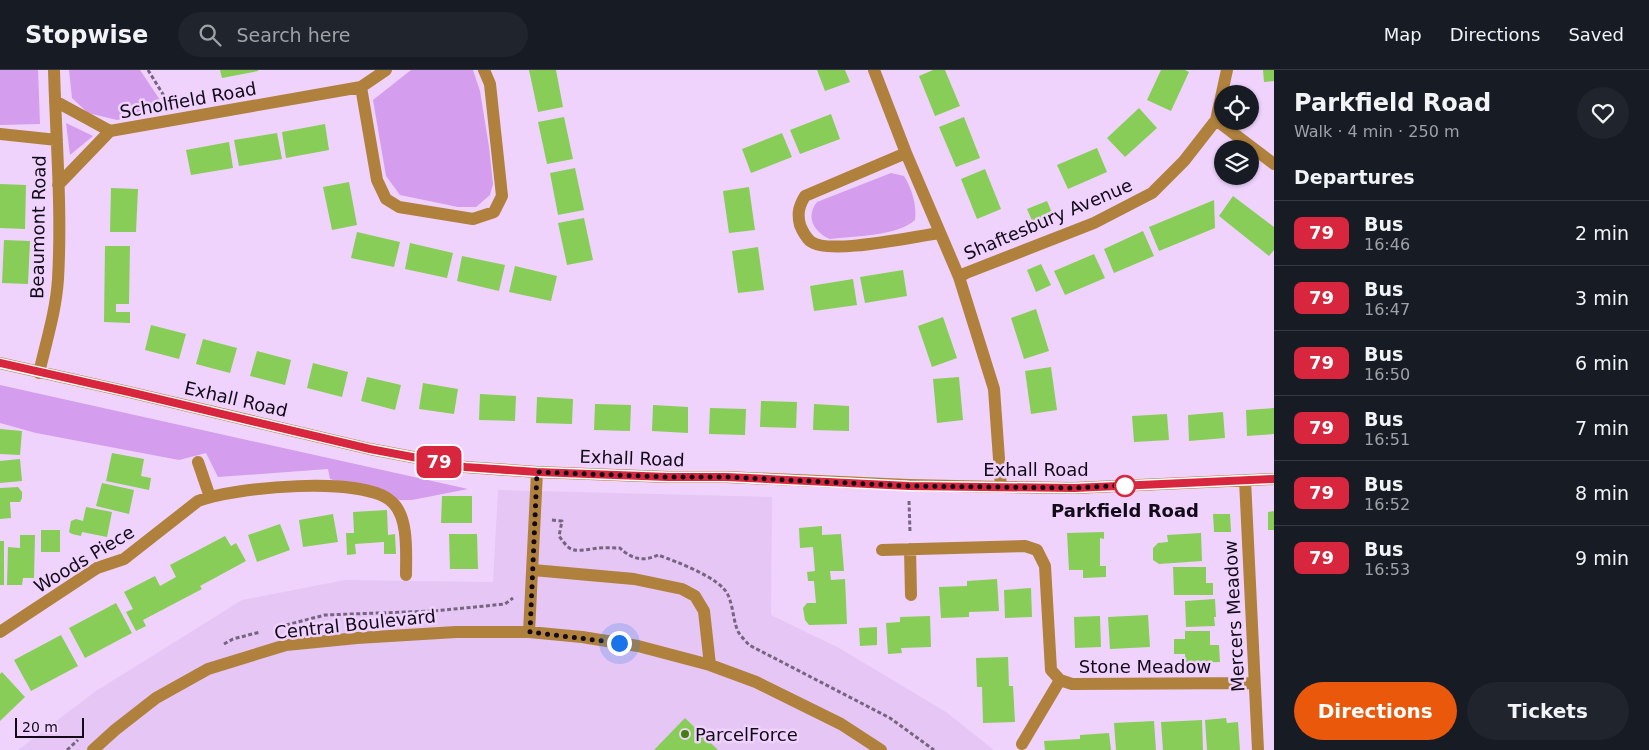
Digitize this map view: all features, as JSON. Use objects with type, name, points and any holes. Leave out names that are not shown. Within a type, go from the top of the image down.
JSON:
[{"type":"street","name":"Beaumont Road","points":[[39,373],[58,280],[58,185],[54,70]]},
{"type":"street","name":"Scholfield Road","points":[[58,185],[110,132],[361,87],[386,70]]},
{"type":"street","points":[[361,87],[378,180],[386,199],[399,207],[473,219],[494,212],[502,196],[490,84],[484,70]]},
{"type":"street","points":[[874,70],[906,153],[959,277],[994,389],[1001,487]]},
{"type":"street","name":"Shaftesbury Avenue","points":[[1224,85],[1227,70]]},
{"type":"street","name":"Scholfield Road","points":[[55,101],[110,132]]},
{"type":"street","name":"Shaftesbury Avenue","points":[[959,277],[1094,222],[1152,193],[1184,161],[1214,123]]},
{"type":"street","points":[[1229,130],[1274,164]]},
{"type":"street","name":"Beaumont Road","points":[[0,134],[57,140]]},
{"type":"street","points":[[906,153],[805,196],[799,206],[798,214],[801,228],[811,242],[823,246],[842,248],[940,232]]},
{"type":"street","name":"Exhall Road","points":[[0,363],[370,449],[465,467],[537,472],[668,477],[726,477],[909,486],[1074,488],[1274,478]]},
{"type":"street","points":[[198,462],[210,497]]},
{"type":"street","points":[[530,632],[537,472]]},
{"type":"street","name":"Mercers Meadow","points":[[1245,480],[1258,750]]},
{"type":"street","name":"Woods Piece","points":[[0,632],[97,568],[124,559],[198,501],[210,497],[263,488],[316,485],[380,493],[393,502],[403,523],[406,538],[406,575]]},
{"type":"street","name":"Stone Meadow","points":[[882,550],[1025,546],[1037,550],[1046,566],[1051,670],[1060,680],[1072,684],[1254,683]]},
{"type":"street","points":[[910,549],[910,595]]},
{"type":"street","points":[[533,570],[634,580],[682,589],[695,596],[704,611],[710,665]]},
{"type":"street","name":"Central Boulevard","points":[[93,750],[156,698],[208,669],[286,645],[357,638],[456,632],[530,632],[582,637],[638,646],[710,665],[756,682],[841,724],[881,750]]},
{"type":"street","points":[[1022,744],[1060,680]]},
{"type":"path","points":[[148,70],[179,119]]},
{"type":"path","points":[[909,486],[910,549]]},
{"type":"shaded area","points":[[0,70],[38,70],[40,124],[0,125]]},
{"type":"shaded area","points":[[69,70],[140,70],[166,109],[117,120],[88,113],[72,98]]},
{"type":"shaded area","points":[[411,70],[473,70],[480,91],[493,184],[490,195],[476,207],[458,207],[400,195],[386,176],[373,100]]},
{"type":"shaded area","points":[[66,123],[93,136],[70,155]]},
{"type":"shaded area","points":[[891,173],[904,176],[907,181],[915,203],[915,220],[898,229],[887,232],[830,239],[824,236],[813,224],[812,213],[817,202]]},
{"type":"shaded area","points":[[0,385],[468,489],[412,500],[400,500],[330,479],[328,469],[218,477],[206,453],[179,460],[36,433],[0,423]]},
{"type":"shaded area","points":[[498,490],[772,497],[771,615],[839,648],[946,712],[994,750],[18,750],[96,691],[242,600],[345,580],[493,582]]},
{"type":"building","points":[[220,70],[258,70],[258,71],[222,78]]},
{"type":"building","points":[[529,70],[556,70],[563,107],[538,112]]},
{"type":"building","points":[[817,70],[845,70],[850,82],[825,91]]},
{"type":"building","points":[[933,70],[945,70],[960,106],[935,116],[919,76]]},
{"type":"building","points":[[1161,70],[1185,70],[1189,72],[1171,111],[1147,100]]},
{"type":"building","points":[[1263,70],[1274,70],[1274,81],[1264,82]]},
{"type":"building","points":[[1139,108],[1157,128],[1125,157],[1107,138]]},
{"type":"building","points":[[831,114],[840,139],[800,154],[790,130]]},
{"type":"building","points":[[564,117],[573,159],[547,164],[538,122]]},
{"type":"building","points":[[964,117],[980,158],[956,167],[939,127]]},
{"type":"building","points":[[325,124],[329,150],[286,158],[282,132]]},
{"type":"building","points":[[277,133],[282,159],[239,166],[234,140]]},
{"type":"building","points":[[782,133],[792,157],[751,173],[742,149]]},
{"type":"building","points":[[229,142],[233,168],[191,175],[186,150]]},
{"type":"building","points":[[1097,148],[1107,172],[1068,189],[1057,165]]},
{"type":"building","points":[[575,168],[584,210],[558,215],[550,173]]},
{"type":"building","points":[[985,169],[1001,209],[977,219],[961,179]]},
{"type":"building","points":[[349,182],[357,225],[332,230],[323,187]]},
{"type":"building","points":[[0,184],[26,185],[25,229],[0,228]]},
{"type":"building","points":[[749,187],[755,230],[729,233],[723,191]]},
{"type":"building","points":[[111,188],[138,189],[136,232],[110,232]]},
{"type":"building","points":[[1233,196],[1274,227],[1274,250],[1269,256],[1219,216]]},
{"type":"building","points":[[1214,200],[1215,228],[1159,251],[1149,227]]},
{"type":"building","points":[[1047,201],[1053,215],[1033,223],[1027,209]]},
{"type":"building","points":[[584,218],[593,260],[567,265],[558,223]]},
{"type":"building","points":[[1143,231],[1154,256],[1114,273],[1104,249]]},
{"type":"building","points":[[357,232],[400,242],[394,267],[351,258]]},
{"type":"building","points":[[4,240],[30,241],[28,284],[2,283]]},
{"type":"building","points":[[410,243],[453,253],[447,278],[405,269]]},
{"type":"building","points":[[105,246],[130,246],[129,304],[116,304],[116,312],[130,312],[130,323],[104,322]]},
{"type":"building","points":[[758,247],[764,290],[738,293],[732,251]]},
{"type":"building","points":[[1094,254],[1105,278],[1065,295],[1054,271]]},
{"type":"building","points":[[462,256],[505,265],[499,291],[457,281]]},
{"type":"building","points":[[1041,264],[1051,285],[1036,292],[1027,270]]},
{"type":"building","points":[[515,266],[557,276],[551,301],[509,292]]},
{"type":"building","points":[[903,270],[907,296],[865,303],[860,277]]},
{"type":"building","points":[[853,279],[857,305],[814,311],[810,286]]},
{"type":"building","points":[[1036,309],[1049,351],[1024,359],[1011,318]]},
{"type":"building","points":[[943,317],[957,358],[932,367],[918,326]]},
{"type":"building","points":[[151,325],[186,334],[179,359],[145,350]]},
{"type":"building","points":[[203,339],[237,348],[230,373],[196,364]]},
{"type":"building","points":[[257,351],[291,360],[285,385],[250,376]]},
{"type":"building","points":[[313,363],[348,372],[342,397],[307,388]]},
{"type":"building","points":[[1051,367],[1057,410],[1031,414],[1025,371]]},
{"type":"building","points":[[367,377],[401,385],[395,410],[361,401]]},
{"type":"building","points":[[959,377],[963,420],[937,423],[933,379]]},
{"type":"building","points":[[423,383],[458,389],[454,414],[419,409]]},
{"type":"building","points":[[480,394],[516,396],[515,421],[479,420]]},
{"type":"building","points":[[537,397],[573,399],[572,424],[536,423]]},
{"type":"building","points":[[761,401],[797,402],[796,428],[760,427]]},
{"type":"building","points":[[595,404],[631,405],[630,431],[594,430]]},
{"type":"building","points":[[814,404],[849,406],[849,431],[813,430]]},
{"type":"building","points":[[653,405],[688,407],[688,433],[652,431]]},
{"type":"building","points":[[710,408],[746,409],[745,435],[709,434]]},
{"type":"building","points":[[1274,408],[1274,434],[1247,436],[1246,410]]},
{"type":"building","points":[[1223,412],[1225,438],[1189,441],[1188,415]]},
{"type":"building","points":[[1167,414],[1169,440],[1134,442],[1132,416]]},
{"type":"building","points":[[0,429],[22,431],[20,455],[0,454]]},
{"type":"building","points":[[112,453],[144,459],[141,476],[151,478],[149,490],[106,481]]},
{"type":"building","points":[[20,459],[22,481],[0,483],[0,461]]},
{"type":"building","points":[[102,483],[134,490],[129,514],[96,506]]},
{"type":"building","points":[[18,487],[22,492],[22,498],[20,502],[10,502],[11,518],[0,519],[0,488]]},
{"type":"building","points":[[442,496],[472,496],[472,523],[441,523]]},
{"type":"building","points":[[86,507],[112,512],[107,537],[82,532],[81,536],[69,532],[71,521],[76,519],[83,521]]},
{"type":"building","points":[[387,510],[388,535],[395,534],[396,554],[384,554],[384,542],[355,544],[356,554],[347,555],[346,533],[354,533],[353,512]]},
{"type":"building","points":[[1274,511],[1274,530],[1268,530],[1268,512]]},
{"type":"building","points":[[333,514],[338,542],[303,547],[299,520]]},
{"type":"building","points":[[1213,514],[1230,514],[1231,532],[1214,532]]},
{"type":"building","points":[[280,524],[290,550],[257,562],[248,535]]},
{"type":"building","points":[[822,526],[822,535],[841,534],[844,571],[830,571],[831,580],[845,579],[847,624],[809,625],[805,620],[803,608],[807,603],[816,603],[814,581],[808,581],[807,572],[815,571],[813,547],[800,548],[799,528]]},
{"type":"building","points":[[41,530],[60,530],[60,552],[41,552]]},
{"type":"building","points":[[1104,532],[1104,539],[1100,538],[1100,566],[1106,566],[1106,577],[1083,578],[1083,570],[1069,570],[1067,533]]},
{"type":"building","points":[[1201,533],[1202,561],[1159,564],[1153,560],[1153,548],[1158,543],[1168,542],[1167,535]]},
{"type":"building","points":[[449,534],[477,534],[478,569],[450,569]]},
{"type":"building","points":[[20,535],[35,535],[34,578],[23,578],[22,585],[7,585],[8,547],[20,548]]},
{"type":"building","points":[[225,536],[231,546],[236,543],[246,561],[200,586],[202,589],[143,620],[146,626],[136,631],[126,612],[133,609],[124,592],[155,576],[160,586],[176,577],[170,565]]},
{"type":"building","points":[[0,541],[4,541],[4,585],[0,585]]},
{"type":"building","points":[[1173,567],[1206,567],[1206,583],[1213,583],[1213,595],[1174,595]]},
{"type":"building","points":[[997,579],[999,611],[969,612],[969,617],[941,618],[939,587],[967,586],[967,581]]},
{"type":"building","points":[[1031,588],[1032,617],[1005,618],[1004,590]]},
{"type":"building","points":[[1215,599],[1215,626],[1186,627],[1185,601]]},
{"type":"building","points":[[116,603],[132,633],[85,658],[69,628]]},
{"type":"building","points":[[1148,615],[1150,647],[1110,649],[1108,617]]},
{"type":"building","points":[[930,616],[931,647],[901,648],[902,653],[888,654],[886,623],[900,622],[900,617]]},
{"type":"building","points":[[1100,616],[1101,647],[1075,648],[1074,617]]},
{"type":"building","points":[[877,627],[877,645],[860,646],[859,628]]},
{"type":"building","points":[[1185,631],[1210,631],[1210,645],[1219,645],[1220,662],[1185,663],[1185,654],[1174,654],[1174,639],[1185,639]]},
{"type":"building","points":[[61,635],[78,666],[31,691],[14,660]]},
{"type":"building","points":[[1008,657],[1009,686],[1013,686],[1015,722],[983,723],[982,687],[977,687],[976,658]]},
{"type":"building","points":[[2,672],[25,697],[0,721],[0,674]]},
{"type":"building","name":"ParcelForce","points":[[685,718],[718,750],[654,750]]},
{"type":"building","points":[[1226,718],[1227,723],[1238,722],[1240,750],[1207,750],[1205,720]]},
{"type":"building","points":[[1202,720],[1203,750],[1163,750],[1161,722]]},
{"type":"building","points":[[1154,721],[1156,750],[1116,750],[1114,723]]},
{"type":"building","points":[[1109,733],[1111,750],[1045,750],[1044,741],[1080,739],[1080,735]]},
{"type":"bus line","name":"79","points":[[0,363],[370,449],[465,467],[537,472],[668,477],[726,477],[909,486],[1074,488],[1274,479]]},
{"type":"place","name":"Parkfield Road","points":[[1125,486]]},
{"type":"place","name":"ParcelForce","points":[[685,734]]},
{"type":"route","points":[[619,643],[530,632],[537,472],[668,477],[726,477],[909,486],[1074,488],[1131,485],[1125,486]]}]
